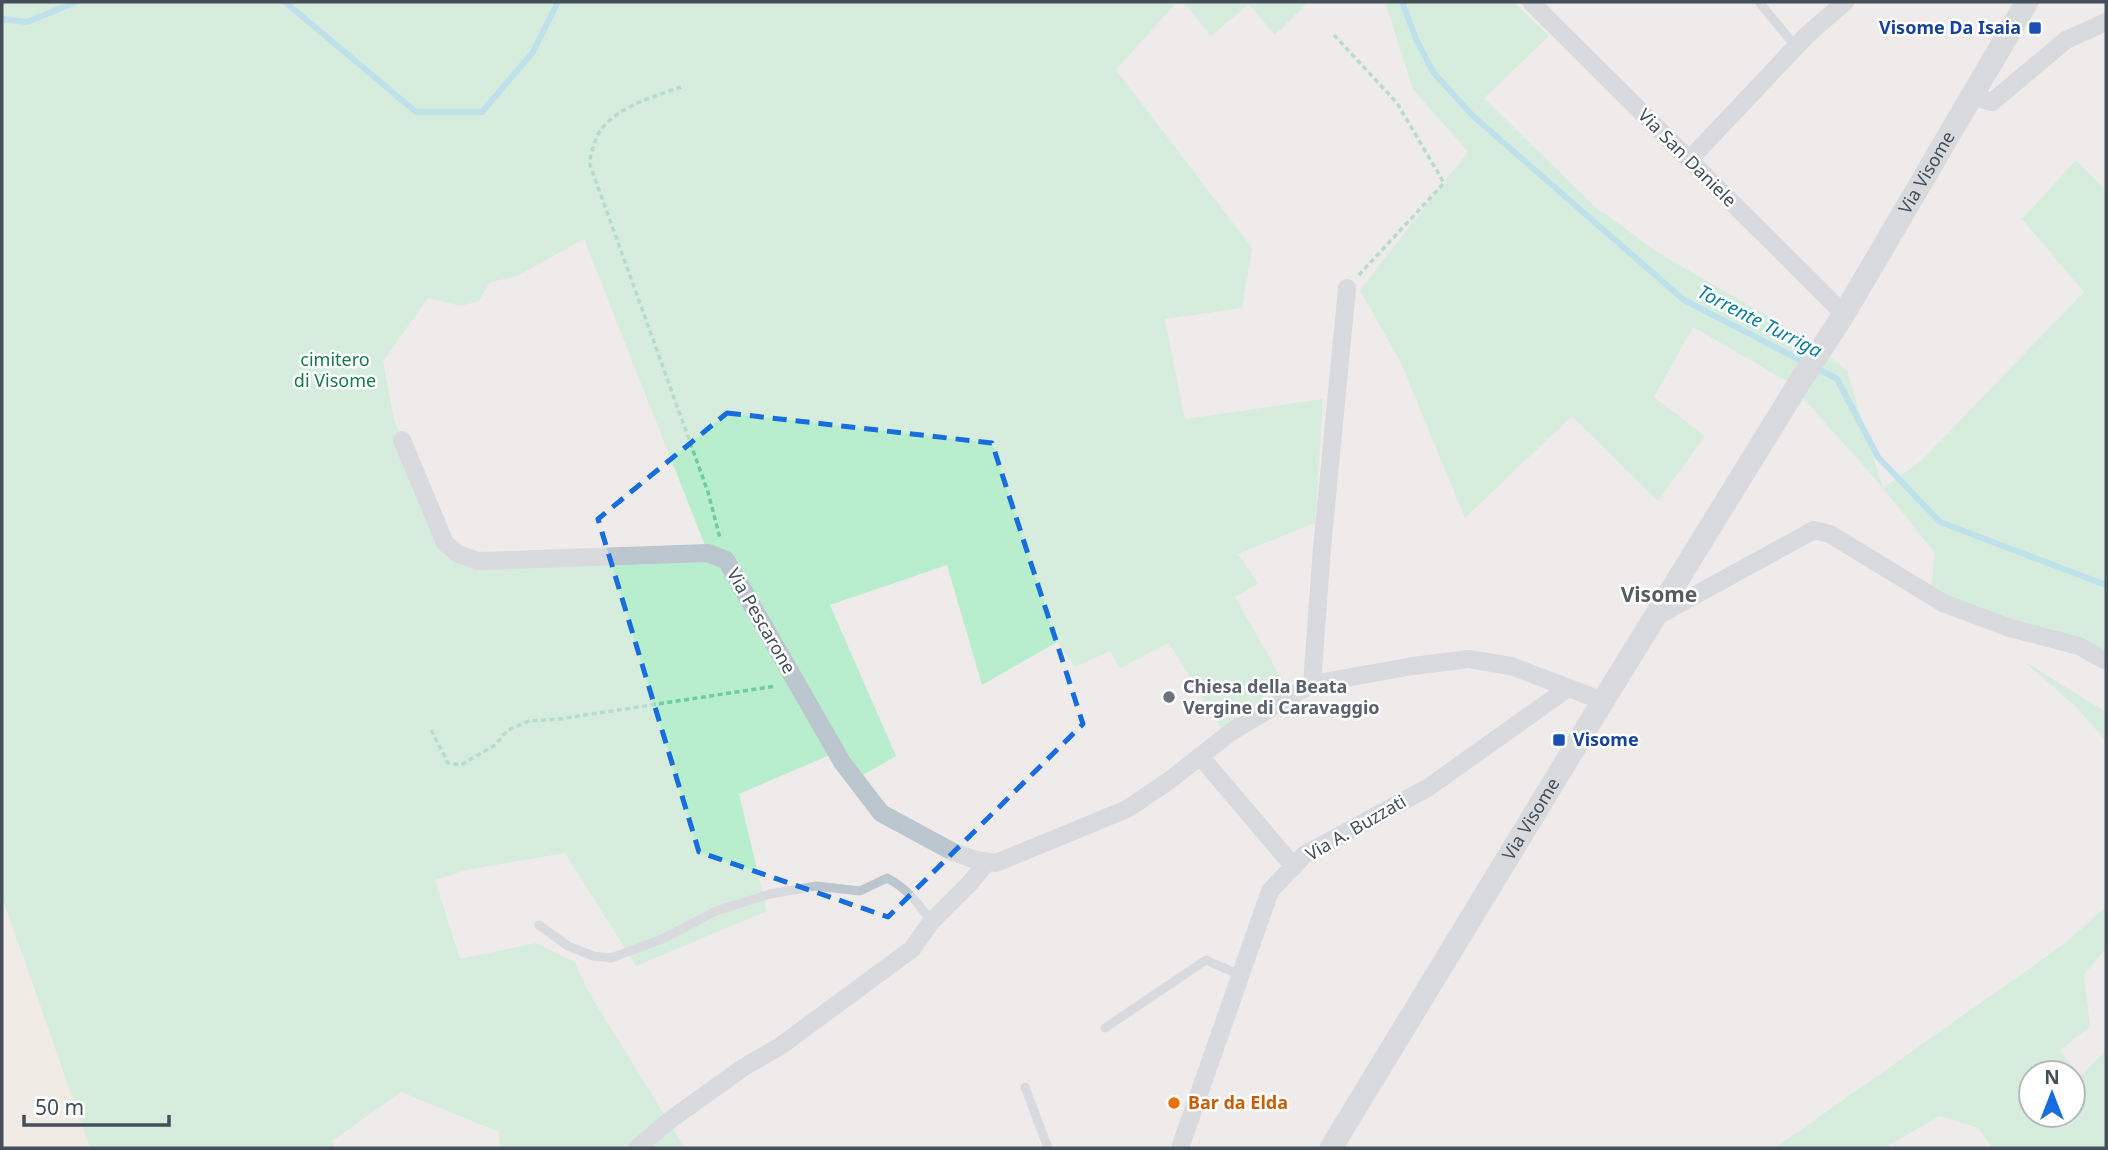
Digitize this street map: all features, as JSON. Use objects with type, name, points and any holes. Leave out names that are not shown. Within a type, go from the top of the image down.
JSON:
[{"type":"street","name":"Via San Daniele","points":[[1531,2],[1843,314]]},
{"type":"street","points":[[1689,160],[1796,47],[1845,2]]},
{"type":"street","name":"Via Visome","points":[[1331,1148],[1843,314],[2027,2]]},
{"type":"street","points":[[1970,96],[1992,102],[2066,40],[2106,22]]},
{"type":"street","points":[[1312,684],[1322,548],[1348,288]]},
{"type":"street","name":"Via Pescarone","points":[[402,440],[445,543],[458,554],[478,561],[708,553],[726,560],[842,762],[881,813],[953,852],[987,862]]},
{"type":"street","points":[[1657,615],[1814,530],[1830,534],[1943,603],[2010,628],[2079,646],[2106,661]]},
{"type":"street","points":[[637,1148],[680,1112],[744,1067],[779,1047],[912,949],[931,922],[987,862],[996,863],[1115,815],[1231,732],[1312,684],[1469,659],[1511,666],[1603,701]]},
{"type":"street","name":"Via A. Buzzati","points":[[1180,1148],[1270,891],[1304,855],[1429,787],[1568,688]]},
{"type":"street","points":[[1194,761],[1294,867]]},
{"type":"lane","points":[[1759,2],[1796,47]]},
{"type":"lane","points":[[540,925],[568,946],[593,956],[611,958],[662,939],[716,911],[759,898],[816,886],[860,891],[887,878],[901,885],[931,922]]},
{"type":"lane","points":[[1105,1028],[1206,960],[1240,975]]},
{"type":"lane","points":[[1025,1087],[1048,1148]]},
{"type":"path","points":[[1334,35],[1397,103],[1444,183],[1348,288]]},
{"type":"path","points":[[681,87],[660,94],[611,118],[598,133],[589,162],[708,492],[726,560]]},
{"type":"path","points":[[431,730],[448,763],[461,765],[495,745],[508,730],[529,721],[559,719],[796,682]]},
{"type":"highlighted area","points":[[727,413],[992,443],[1083,724],[888,917],[699,852],[598,519]]},
{"type":"green space","name":"cimitero di Visome","points":[[2,2],[1177,2],[1116,70],[1252,248],[1242,308],[1165,319],[1185,419],[1323,399],[1315,523],[1238,554],[1258,584],[1235,597],[1289,692],[1225,734],[1169,643],[1120,668],[1110,651],[1075,667],[1057,642],[982,685],[947,565],[830,605],[896,756],[849,783],[832,754],[739,794],[767,911],[636,966],[565,853],[466,870],[435,880],[460,959],[536,943],[575,962],[586,988],[685,1148],[500,1148],[499,1132],[401,1092],[332,1141],[334,1148],[90,1148],[2,897]],"holes":[[[584,239],[708,553],[458,554],[394,420],[383,361],[428,298],[461,306],[479,301],[490,282],[515,277]]]},
{"type":"green space","points":[[1184,2],[1308,2],[1275,35],[1249,4],[1211,36]]},
{"type":"green space","points":[[1385,2],[1514,2],[1549,36],[1484,98],[1594,206],[1657,252],[1812,342],[1847,371],[1883,488],[1790,383],[1693,327],[1654,397],[1705,436],[1658,501],[1572,416],[1465,518],[1401,363],[1360,290],[1468,152],[1413,89]]},
{"type":"green space","points":[[2076,160],[2106,191],[2106,661],[1930,595],[1935,553],[1883,488],[1920,462],[2084,292],[2022,219]]},
{"type":"green space","points":[[2025,662],[2106,712],[2106,741],[2075,706]]},
{"type":"green space","points":[[2106,906],[2106,948],[2084,975],[2090,1026],[2060,1051],[2067,1059],[2017,1059],[2017,1129],[2087,1129],[2087,1070],[2106,1050],[2106,1148],[1992,1148],[1978,1128],[1940,1116],[1884,1148],[1775,1148],[2067,942]]},
{"type":"sand","points":[[2,897],[90,1148],[2,1148]]},
{"type":"waterway","name":"Torrente Turriga","points":[[2,19],[27,22],[76,2]]},
{"type":"waterway","name":"Torrente Turriga","points":[[285,2],[416,112],[482,112],[533,52],[558,2]]},
{"type":"waterway","name":"Torrente Turriga","points":[[1402,2],[1416,39],[1433,72],[1473,116],[1684,300],[1806,363]]},
{"type":"waterway","name":"Torrente Turriga","points":[[1816,368],[1837,379],[1878,457],[1940,522],[2106,585]]},
{"type":"place","name":"Visome Da Isaia","points":[[2035,28]]},
{"type":"place","name":"Chiesa della Beata Vergine di Caravaggio","points":[[1169,697]]},
{"type":"place","name":"Visome","points":[[1559,740]]},
{"type":"place","name":"Bar da Elda","points":[[1174,1103]]},
{"type":"district","name":"Visome","points":[[1659,595]]}]
